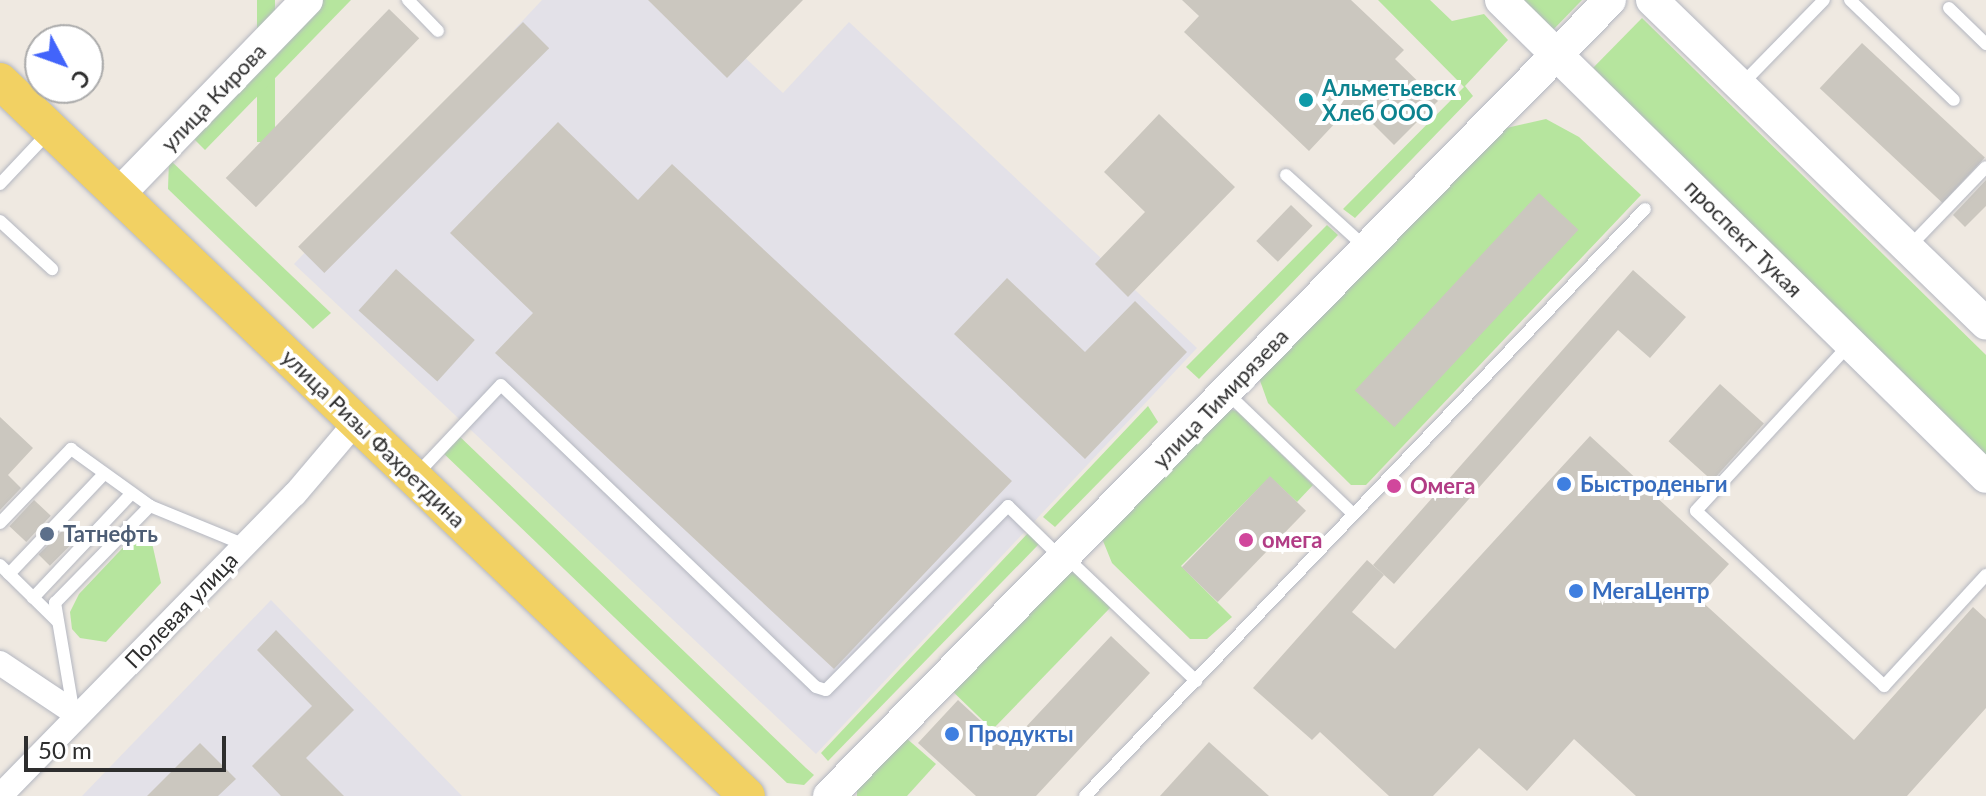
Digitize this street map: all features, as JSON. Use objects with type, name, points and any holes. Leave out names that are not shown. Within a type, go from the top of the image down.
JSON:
[{"type":"main road","name":"улица Ризы Фахретдина","points":[[0,81],[747,796]]},
{"type":"street","name":"улица Кирова","points":[[119,194],[307,0]]},
{"type":"street","name":"проспект Тукая","points":[[1501,0],[1986,477]]},
{"type":"street","name":"улица Тимирязева","points":[[829,796],[1610,0]]},
{"type":"street","points":[[1652,0],[1986,324]]},
{"type":"street","name":"Полевая улица","points":[[0,796],[76,712],[245,545],[357,421]]},
{"type":"street","points":[[0,663],[76,712]]},
{"type":"lane","points":[[408,0],[438,31]]},
{"type":"lane","points":[[1740,86],[1824,0]]},
{"type":"lane","points":[[1850,0],[1954,100]]},
{"type":"lane","points":[[1949,8],[1986,44]]},
{"type":"lane","points":[[0,184],[51,130]]},
{"type":"lane","points":[[1908,248],[1986,167]]},
{"type":"lane","points":[[1286,175],[1366,249]]},
{"type":"lane","points":[[1085,796],[1645,209]]},
{"type":"lane","points":[[0,221],[52,269]]},
{"type":"lane","points":[[1850,343],[1696,511],[1884,686],[1986,575]]},
{"type":"lane","points":[[415,477],[501,385],[816,687],[826,690],[1008,506],[1196,681]]},
{"type":"lane","points":[[1226,392],[1353,514]]},
{"type":"lane","points":[[0,523],[71,449],[129,496],[245,545]]},
{"type":"lane","points":[[59,622],[4,569],[102,476]]},
{"type":"lane","points":[[33,598],[129,496]]},
{"type":"lane","points":[[76,712],[55,603],[150,506]]},
{"type":"shaded area","points":[[542,0],[683,0],[783,93],[849,22],[1197,348],[816,754],[294,264]]},
{"type":"shaded area","points":[[271,600],[462,796],[82,796]]},
{"type":"green space","points":[[257,0],[275,0],[275,142],[257,142]]},
{"type":"green space","points":[[307,0],[351,0],[205,150],[183,128]]},
{"type":"green space","points":[[1378,0],[1430,0],[1452,21],[1484,14],[1508,40],[1465,86],[1473,96],[1355,218],[1343,209],[1464,87]]},
{"type":"green space","points":[[1520,0],[1582,0],[1552,31]]},
{"type":"green space","points":[[1642,18],[1986,355],[1986,462],[1588,73]]},
{"type":"green space","points":[[1546,119],[1579,137],[1641,195],[1366,485],[1351,485],[1268,403],[1258,375],[1493,131]]},
{"type":"green space","points":[[169,159],[331,313],[313,329],[168,189]]},
{"type":"green space","points":[[1327,225],[1338,235],[1199,379],[1186,367]]},
{"type":"green space","points":[[1148,406],[1158,422],[1055,527],[1043,517]]},
{"type":"green space","points":[[1225,408],[1237,411],[1313,485],[1297,502],[1270,477],[1181,566],[1232,617],[1207,639],[1190,639],[1112,563],[1101,536]]},
{"type":"green space","points":[[456,433],[814,775],[804,785],[787,783],[440,450]]},
{"type":"green space","points":[[1029,532],[1039,544],[828,761],[821,753]]},
{"type":"green space","points":[[133,537],[152,543],[161,583],[106,642],[80,638],[72,629],[70,612],[79,594]]},
{"type":"green space","points":[[1075,565],[1115,603],[992,730],[953,692]]},
{"type":"green space","points":[[905,737],[936,764],[907,796],[857,796],[857,787]]},
{"type":"building","points":[[648,0],[803,0],[727,78]]},
{"type":"building","name":"Альметьевск Хлеб ООО","points":[[1182,0],[1351,0],[1404,50],[1395,59],[1438,101],[1394,145],[1353,104],[1309,151],[1184,32],[1199,16]]},
{"type":"building","points":[[389,9],[419,38],[256,207],[226,178]]},
{"type":"building","points":[[523,22],[549,48],[324,273],[298,247]]},
{"type":"building","points":[[1862,43],[1985,158],[1943,203],[1820,88]]},
{"type":"building","points":[[1159,114],[1235,187],[1128,297],[1095,264],[1145,212],[1104,172]]},
{"type":"building","points":[[558,122],[638,200],[672,164],[1012,481],[834,669],[495,353],[533,313],[450,233]]},
{"type":"building","points":[[1986,180],[1986,206],[1965,227],[1953,215]]},
{"type":"building","points":[[1539,193],[1578,230],[1394,427],[1355,390]]},
{"type":"building","points":[[1291,205],[1313,226],[1278,262],[1256,241]]},
{"type":"building","points":[[396,269],[475,340],[437,382],[359,311]]},
{"type":"building","points":[[1633,270],[1686,317],[1650,358],[1618,330],[1394,584],[1373,565]]},
{"type":"building","points":[[1007,278],[1085,352],[1135,301],[1187,352],[1085,459],[954,334]]},
{"type":"building","points":[[1720,384],[1764,423],[1712,481],[1668,441]]},
{"type":"building","points":[[0,417],[33,448],[8,475],[21,488],[0,510]]},
{"type":"building","name":"МегаЦентр","points":[[1590,436],[1729,564],[1698,598],[1854,740],[1973,607],[1986,619],[1986,708],[1907,796],[1636,796],[1574,739],[1527,791],[1479,748],[1433,796],[1389,796],[1320,732],[1312,740],[1253,688],[1367,560],[1384,575],[1352,612],[1395,649]]},
{"type":"building","points":[[1270,476],[1306,511],[1218,602],[1182,567]]},
{"type":"building","points":[[34,500],[51,516],[26,542],[9,526]]},
{"type":"building","points":[[64,529],[75,540],[50,566],[39,554]]},
{"type":"building","points":[[276,630],[354,710],[306,758],[344,796],[281,796],[252,766],[312,706],[257,650]]},
{"type":"building","points":[[1111,636],[1150,673],[1036,796],[976,796],[918,743],[958,700],[1008,746]]},
{"type":"building","points":[[1209,742],[1269,796],[1160,796]]},
{"type":"building","points":[[200,743],[236,779],[218,796],[147,796]]},
{"type":"place","name":"Альметьевск Хлеб ООО","points":[[1306,100]]},
{"type":"place","name":"Быстроденьги","points":[[1564,484]]},
{"type":"place","name":"Омега","points":[[1394,486]]},
{"type":"place","name":"Татнефть","points":[[47,534]]},
{"type":"place","name":"омега","points":[[1246,540]]},
{"type":"place","name":"МегаЦентр","points":[[1576,591]]},
{"type":"place","name":"Продукты","points":[[952,734]]}]
